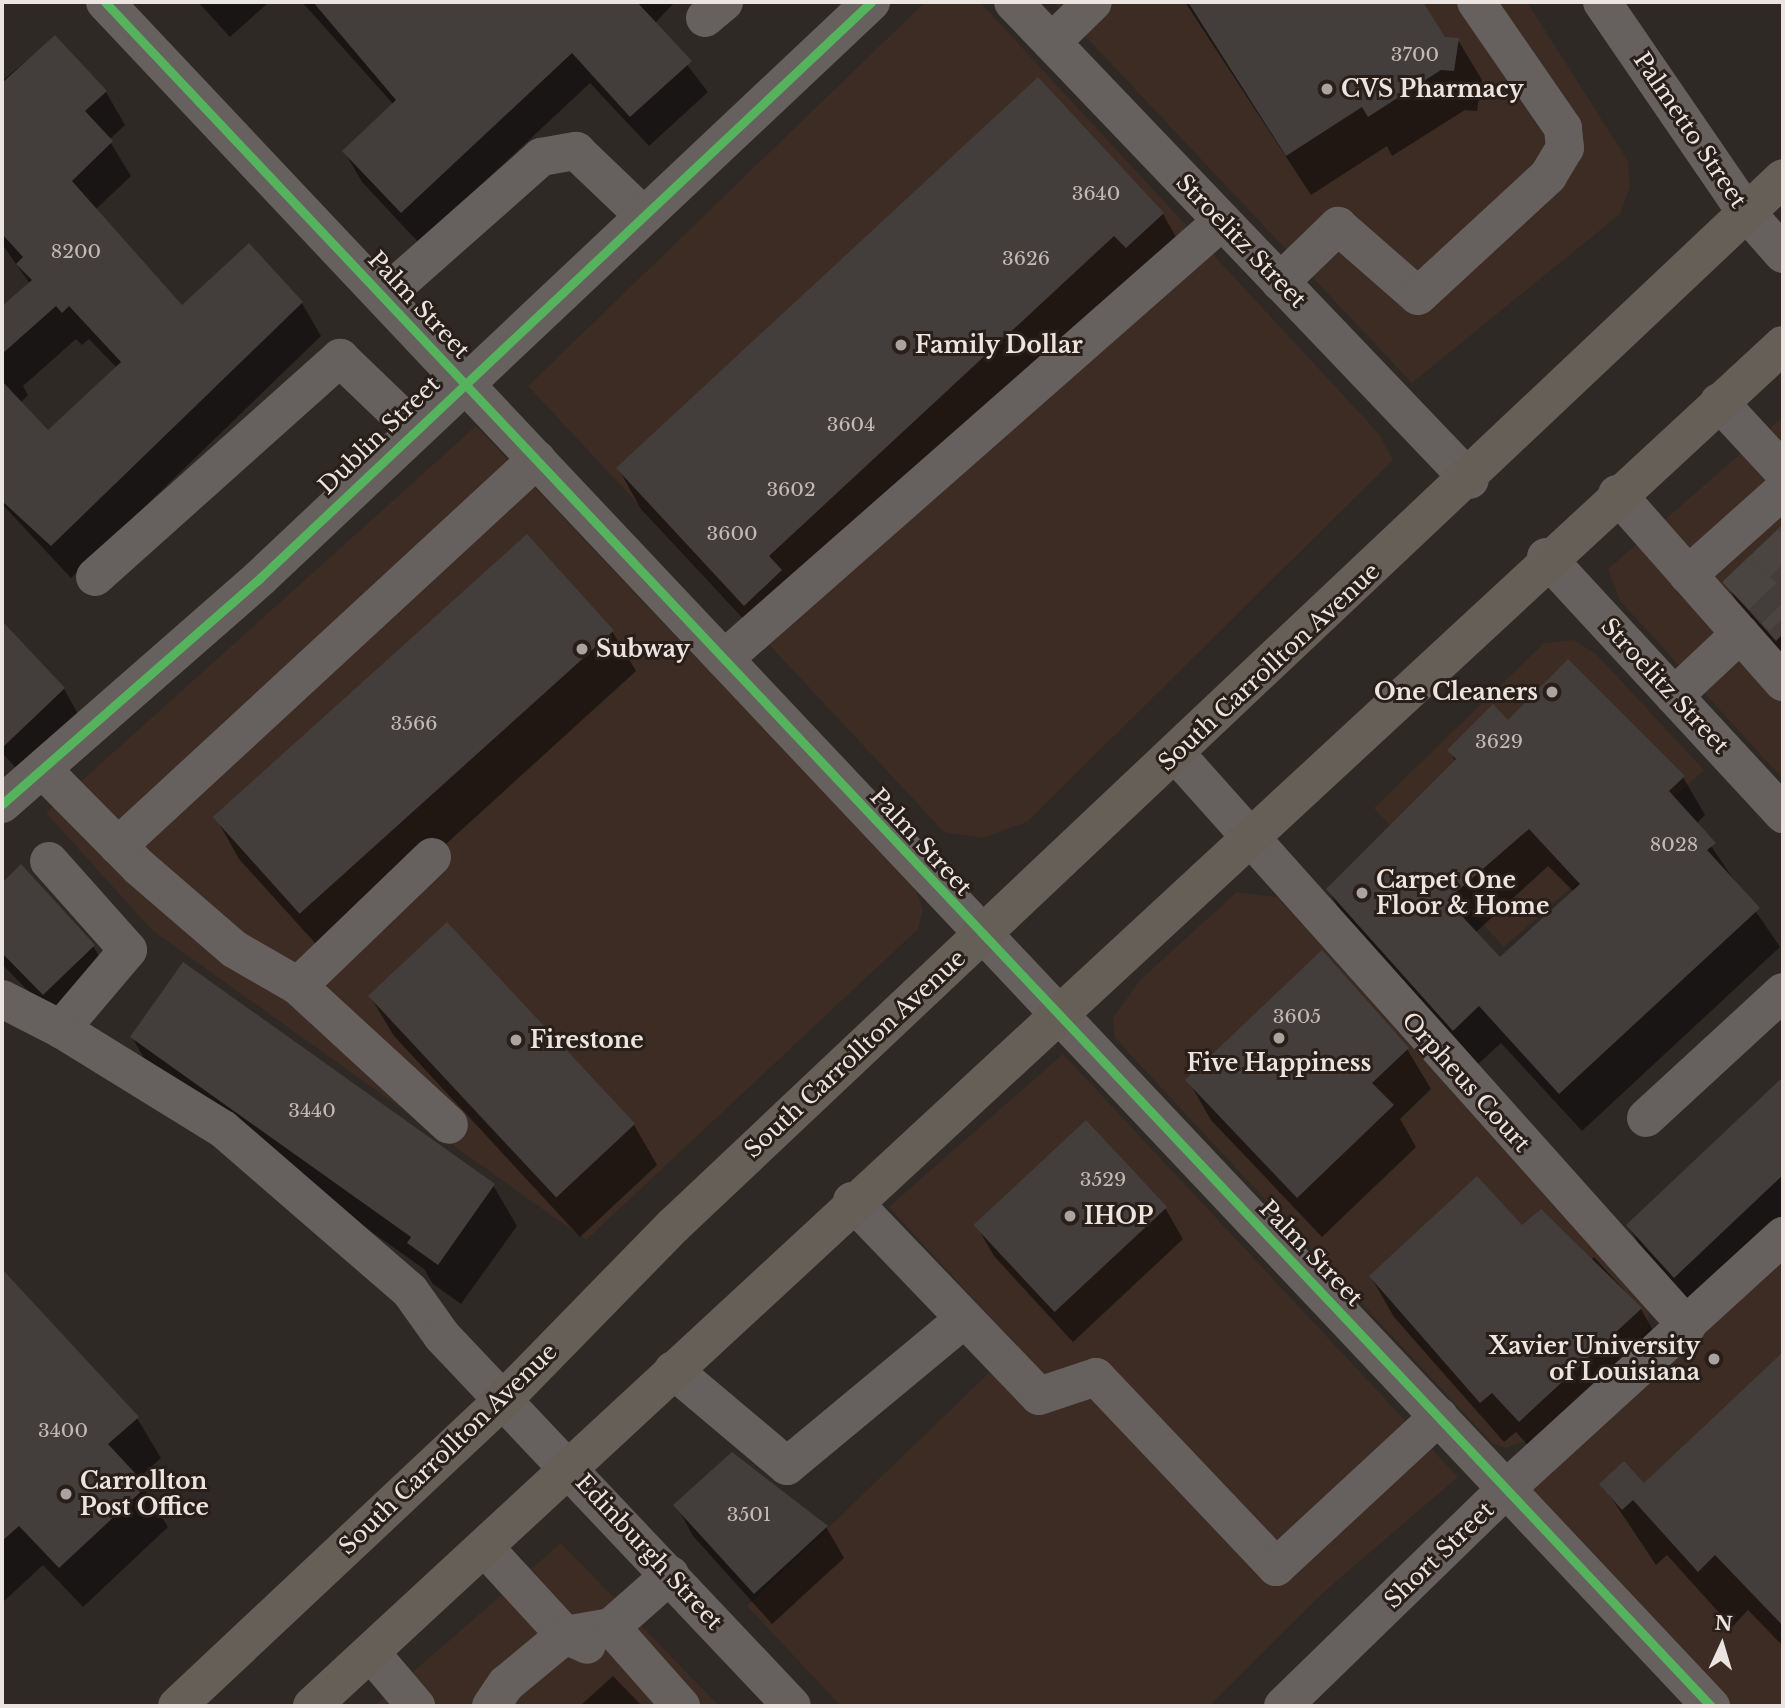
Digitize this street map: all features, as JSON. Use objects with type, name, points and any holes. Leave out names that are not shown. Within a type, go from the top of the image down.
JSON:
[{"type":"main road","name":"South Carrollton Avenue","points":[[177,1706],[503,1400],[674,1225],[1470,480],[1783,178]]},
{"type":"main road","points":[[312,1706],[571,1469],[852,1201],[1546,557],[1783,345]]},
{"type":"street","name":"Palm Street","points":[[106,2],[1711,1706]]},
{"type":"street","name":"Dublin Street","points":[[2,804],[45,772],[872,2]]},
{"type":"street","name":"Stroelitz Street","points":[[1013,2],[1470,480]]},
{"type":"street","points":[[1052,43],[1093,2]]},
{"type":"street","points":[[1280,282],[1338,226],[1418,296],[1548,176],[1565,148],[1563,128],[1476,2]]},
{"type":"street","name":"Palmetto Street","points":[[1602,2],[1746,212],[1783,254]]},
{"type":"street","points":[[384,296],[541,157],[576,151],[642,214]]},
{"type":"street","points":[[723,659],[1222,221]]},
{"type":"street","points":[[95,577],[340,358],[413,428]]},
{"type":"street","points":[[1688,575],[1727,559],[1771,508],[1719,402]]},
{"type":"street","points":[[118,846],[537,459]]},
{"type":"street","points":[[1617,494],[1783,682]]},
{"type":"street","name":"Stroelitz Street","points":[[1546,557],[1783,814]]},
{"type":"street","points":[[1675,696],[1740,634]]},
{"type":"street","name":"Orpheus Court","points":[[1175,754],[1246,838],[1687,1326]]},
{"type":"street","points":[[45,772],[118,846],[234,949],[298,986],[449,1125]]},
{"type":"street","points":[[298,986],[432,857]]},
{"type":"street","points":[[49,861],[128,950],[61,1029]]},
{"type":"street","points":[[1646,1118],[1783,992]]},
{"type":"street","name":"Edinburgh Street","points":[[2,999],[61,1029],[223,1129],[410,1291],[442,1336],[571,1469],[792,1706]]},
{"type":"street","points":[[852,1201],[1039,1396],[1096,1377],[1276,1567],[1439,1416]]},
{"type":"street","name":"Short Street","points":[[1283,1706],[1507,1488],[1783,1236]]},
{"type":"street","points":[[673,1370],[787,1466],[964,1319]]},
{"type":"street","points":[[485,1548],[565,1635],[617,1659],[660,1706]]},
{"type":"street","points":[[491,1706],[506,1684],[565,1635],[611,1627],[670,1574]]},
{"type":"street","points":[[611,1627],[681,1706]]},
{"type":"street","points":[[371,1653],[416,1706]]},
{"type":"shaded area","points":[[925,2],[980,2],[1379,434],[1393,460],[1027,822],[982,838],[944,832],[528,386]]},
{"type":"shaded area","points":[[1053,2],[1527,2],[1628,161],[1630,187],[1620,214],[1412,383]]},
{"type":"shaded area","points":[[1783,417],[1783,779],[1620,601],[1608,569]]},
{"type":"shaded area","points":[[476,426],[914,886],[923,909],[918,929],[586,1240],[152,930],[46,813]]},
{"type":"shaded area","points":[[1573,640],[1596,654],[1704,770],[1504,947],[1374,808],[1544,643]]},
{"type":"shaded area","points":[[1237,892],[1277,897],[1649,1308],[1648,1329],[1621,1359],[1535,1438],[1505,1448],[1492,1443],[1115,1038],[1113,1018],[1141,979]]},
{"type":"shaded area","points":[[1063,1054],[1458,1477],[1325,1591],[1209,1706],[841,1706],[747,1606],[1017,1346],[889,1207]]},
{"type":"shaded area","name":"Xavier University of Louisiana","points":[[1783,1231],[1783,1706],[1710,1706],[1507,1488]]},
{"type":"shaded area","points":[[561,1543],[719,1706],[374,1706]]},
{"type":"building","points":[[313,2],[637,2],[692,61],[630,117],[572,53],[401,213],[342,151],[396,100]]},
{"type":"building","name":"CVS Pharmacy","points":[[1188,2],[1423,2],[1445,37],[1459,38],[1454,71],[1441,70],[1368,117],[1362,107],[1286,156]]},
{"type":"building","points":[[55,35],[107,91],[85,111],[113,141],[72,181],[182,305],[249,243],[303,302],[51,546],[2,501],[2,381],[48,430],[121,362],[69,306],[62,313],[56,306],[2,354],[2,306],[32,280],[16,264],[23,257],[2,234],[2,83]]},
{"type":"building","points":[[1038,77],[1164,213],[1126,248],[1114,236],[769,556],[782,570],[744,606],[616,468]]},
{"type":"building","points":[[1783,524],[1783,634],[1776,641],[1723,581]]},
{"type":"building","points":[[527,534],[614,631],[300,914],[213,817]]},
{"type":"building","points":[[2,621],[65,688],[2,748]]},
{"type":"building","points":[[1568,659],[1685,776],[1669,791],[1716,843],[1707,850],[1760,908],[1559,1094],[1479,1006],[1453,1031],[1326,889],[1456,759],[1447,750],[1493,704],[1508,720]],"holes":[[[1529,829],[1580,884],[1500,957],[1447,900]]]},
{"type":"building","points":[[21,864],[95,945],[43,995],[2,953],[2,883]]},
{"type":"building","points":[[447,922],[635,1124],[556,1198],[368,996]]},
{"type":"building","points":[[1322,950],[1409,1048],[1372,1083],[1394,1105],[1297,1198],[1185,1080]]},
{"type":"building","points":[[183,962],[495,1184],[438,1265],[407,1243],[411,1237],[130,1037]]},
{"type":"building","points":[[1783,1077],[1783,1175],[1674,1278],[1626,1225]]},
{"type":"building","name":"IHOP","points":[[1086,1120],[1167,1207],[1055,1312],[973,1225]]},
{"type":"building","points":[[1477,1176],[1522,1225],[1541,1209],[1642,1308],[1519,1422],[1492,1393],[1480,1403],[1369,1276]]},
{"type":"building","points":[[2,1269],[139,1417],[108,1444],[147,1486],[59,1568],[19,1526],[2,1541]]},
{"type":"building","points":[[1783,1352],[1783,1626],[1715,1555],[1698,1572],[1633,1500],[1622,1510],[1599,1484],[1624,1461],[1644,1483]]},
{"type":"building","points":[[732,1452],[828,1526],[754,1594],[673,1505]]},
{"type":"tunnel","points":[[1764,543],[1783,563]]},
{"type":"tunnel","points":[[1736,569],[1783,618]]},
{"type":"cycle path","points":[[105,2],[1711,1706]]},
{"type":"cycle path","points":[[2,804],[260,578],[871,2]]},
{"type":"place","name":"CVS Pharmacy","points":[[1327,89]]},
{"type":"place","name":"Family Dollar","points":[[901,345]]},
{"type":"place","name":"Subway","points":[[582,649]]},
{"type":"place","name":"One Cleaners","points":[[1552,692]]},
{"type":"place","name":"Carpet One Floor & Home","points":[[1362,893]]},
{"type":"place","name":"Five Happiness","points":[[1279,1038]]},
{"type":"place","name":"Firestone","points":[[516,1040]]},
{"type":"place","name":"IHOP","points":[[1070,1216]]},
{"type":"place","name":"Xavier University of Louisiana","points":[[1714,1359]]},
{"type":"place","name":"Carrollton Post Office","points":[[66,1494]]}]
